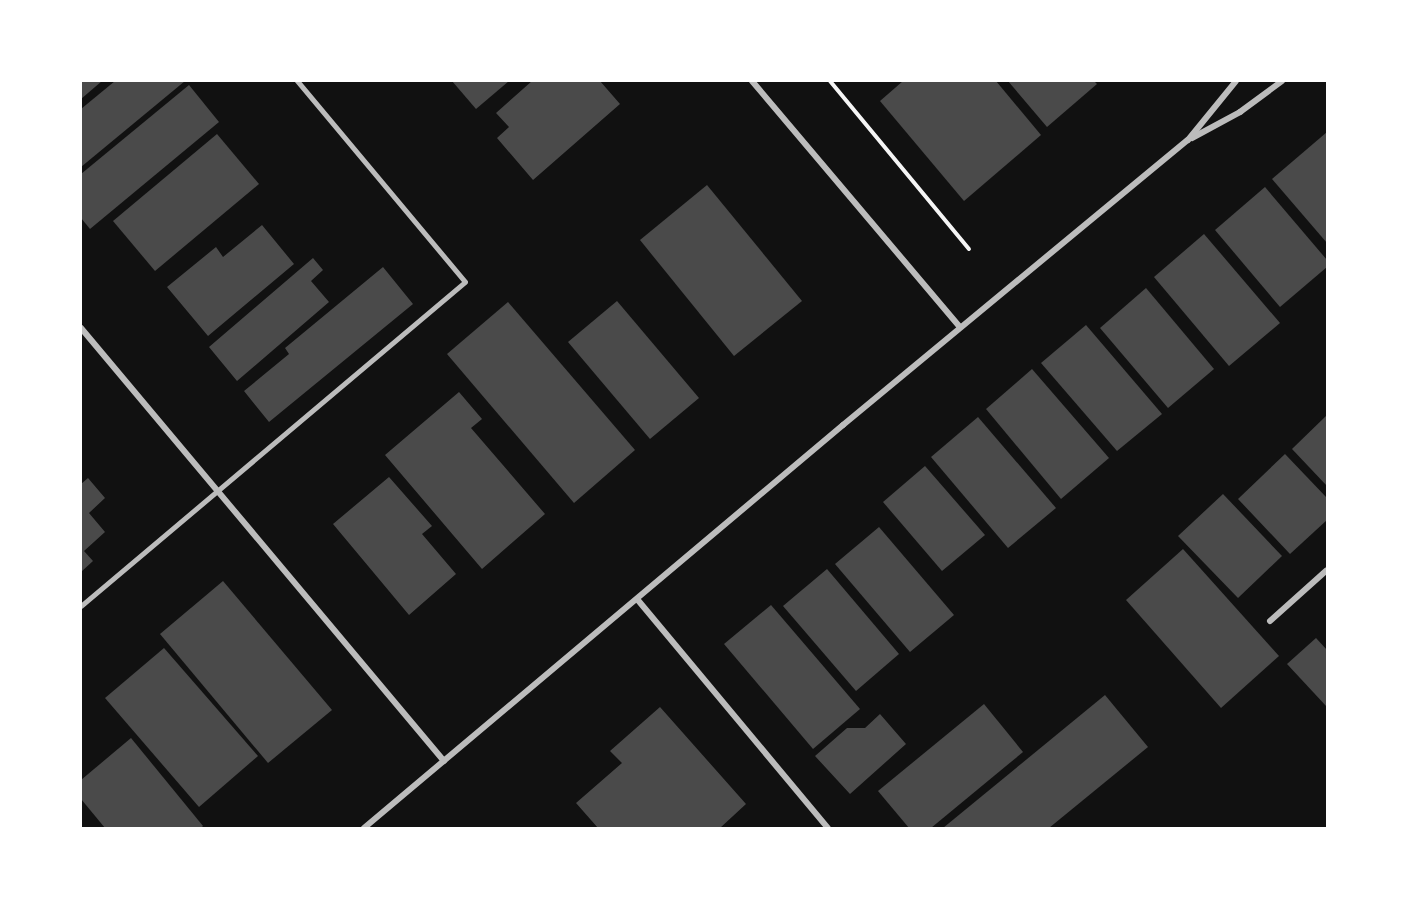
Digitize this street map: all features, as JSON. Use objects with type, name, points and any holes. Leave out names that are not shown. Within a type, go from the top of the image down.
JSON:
[{"type":"street","points":[[752,81],[960,327]]},
{"type":"street","points":[[1188,140],[1236,81]]},
{"type":"street","points":[[364,828],[960,327],[1188,140],[1240,112],[1282,81]]},
{"type":"street","points":[[81,328],[444,761]]},
{"type":"street","points":[[1270,621],[1327,570]]},
{"type":"street","points":[[637,599],[828,828]]},
{"type":"lane","points":[[81,606],[465,282],[297,81]]},
{"type":"path","points":[[830,81],[969,249]]},
{"type":"building","points":[[81,81],[102,81],[81,99]]},
{"type":"building","points":[[115,81],[185,81],[81,167],[81,109]]},
{"type":"building","points":[[452,81],[509,81],[476,109]]},
{"type":"building","points":[[532,81],[600,81],[620,104],[533,180],[497,138],[509,127],[496,113]]},
{"type":"building","points":[[903,81],[996,81],[1041,135],[964,201],[880,101]]},
{"type":"building","points":[[1008,81],[1094,81],[1097,84],[1047,127]]},
{"type":"building","points":[[189,85],[219,122],[90,229],[81,218],[81,174]]},
{"type":"building","points":[[1327,132],[1327,243],[1272,179]]},
{"type":"building","points":[[217,134],[259,184],[155,271],[113,221]]},
{"type":"building","points":[[707,185],[802,301],[734,356],[640,240]]},
{"type":"building","points":[[1265,187],[1327,260],[1327,267],[1280,307],[1215,230]]},
{"type":"building","points":[[262,225],[294,264],[208,336],[167,287],[216,247],[223,257]]},
{"type":"building","points":[[1204,234],[1280,323],[1229,366],[1154,277]]},
{"type":"building","points":[[313,258],[323,270],[311,281],[329,302],[237,381],[209,347]]},
{"type":"building","points":[[383,267],[413,304],[269,422],[244,391],[289,354],[285,348]]},
{"type":"building","points":[[1146,288],[1214,369],[1168,408],[1100,328]]},
{"type":"building","points":[[617,301],[699,398],[650,439],[568,342]]},
{"type":"building","points":[[508,302],[635,450],[574,503],[447,354]]},
{"type":"building","points":[[1086,325],[1162,414],[1117,451],[1041,363]]},
{"type":"building","points":[[1032,369],[1109,458],[1061,499],[986,409]]},
{"type":"building","points":[[459,392],[482,419],[471,428],[545,514],[482,569],[385,455]]},
{"type":"building","points":[[1327,415],[1327,486],[1292,449]]},
{"type":"building","points":[[978,417],[1056,508],[1008,548],[931,457]]},
{"type":"building","points":[[1285,454],[1327,498],[1327,520],[1290,554],[1238,499]]},
{"type":"building","points":[[925,466],[985,535],[942,571],[883,502]]},
{"type":"building","points":[[389,477],[432,526],[422,534],[456,574],[409,615],[333,524]]},
{"type":"building","points":[[88,478],[105,498],[89,513],[105,532],[84,551],[93,561],[81,572],[81,484]]},
{"type":"building","points":[[1223,494],[1282,556],[1238,598],[1178,536]]},
{"type":"building","points":[[879,527],[954,615],[910,652],[835,564]]},
{"type":"building","points":[[1183,549],[1279,656],[1221,708],[1126,600]]},
{"type":"building","points":[[827,569],[899,654],[856,691],[783,606]]},
{"type":"building","points":[[223,581],[332,710],[268,763],[160,634]]},
{"type":"building","points":[[771,605],[860,709],[813,749],[724,644]]},
{"type":"building","points":[[1316,638],[1327,650],[1327,707],[1287,664]]},
{"type":"building","points":[[164,648],[258,756],[199,807],[105,698]]},
{"type":"building","points":[[1105,695],[1148,747],[1049,828],[943,828]]},
{"type":"building","points":[[984,704],[1023,752],[931,828],[909,828],[878,791]]},
{"type":"building","points":[[660,707],[746,804],[720,828],[598,828],[576,803],[622,763],[610,751]]},
{"type":"building","points":[[880,714],[906,744],[850,794],[815,756],[847,728],[865,728]]},
{"type":"building","points":[[131,738],[203,826],[201,828],[105,828],[81,799],[81,780]]}]
